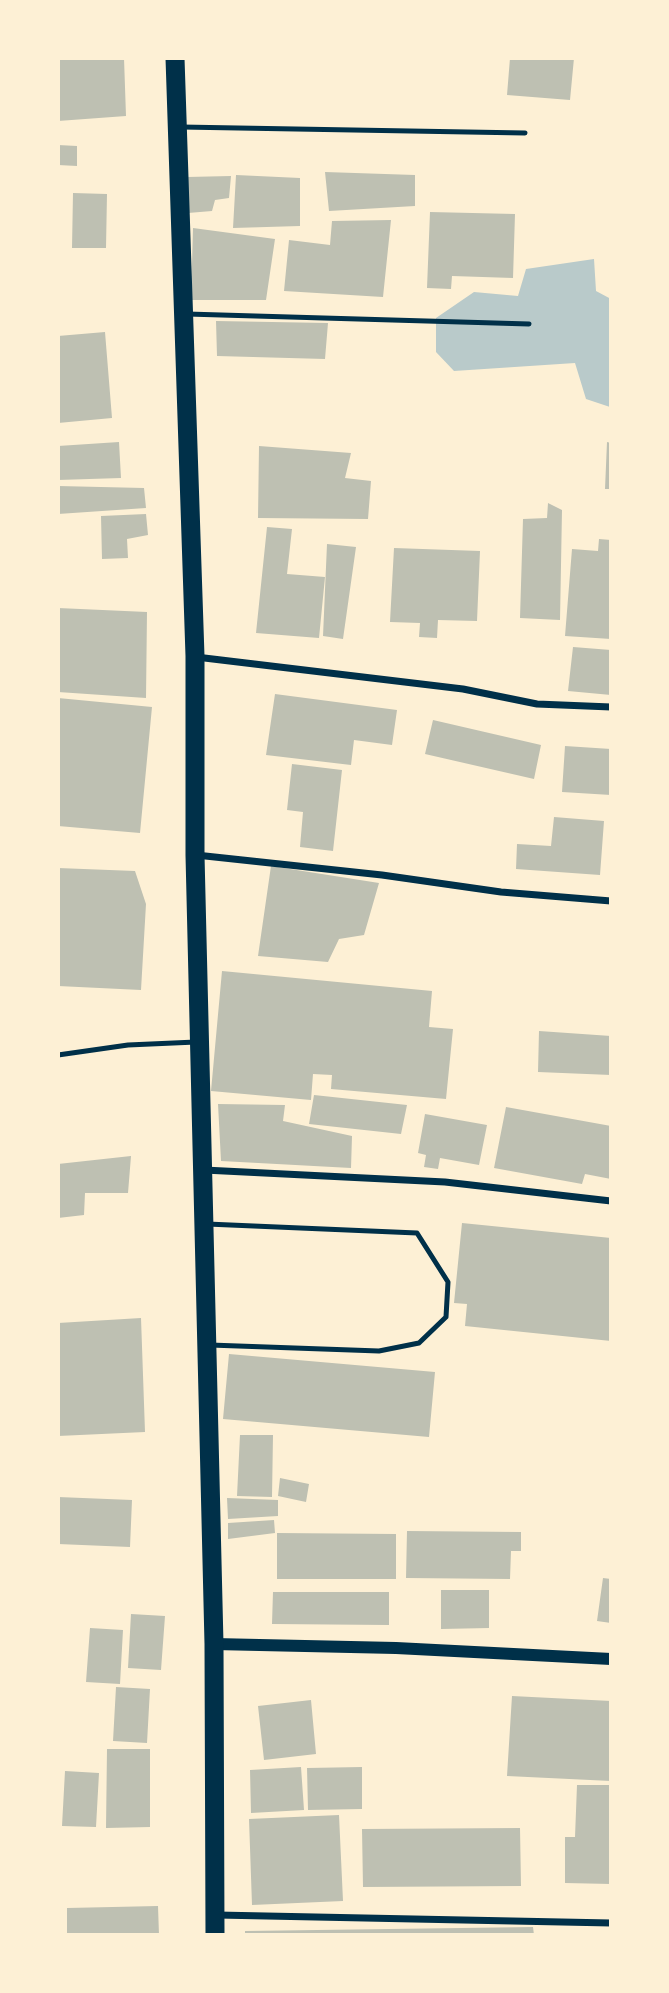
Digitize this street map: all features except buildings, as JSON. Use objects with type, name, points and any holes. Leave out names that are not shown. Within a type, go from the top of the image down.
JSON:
[{"type":"highway","points":[[175,58],[195,656],[195,855],[214,1644],[215,1935]]},
{"type":"street","points":[[195,656],[463,689],[537,704],[611,707]]},
{"type":"street","points":[[195,855],[382,875],[501,892],[611,901]]},
{"type":"street","points":[[203,1170],[445,1182],[611,1201]]},
{"type":"street","points":[[214,1644],[396,1648],[611,1659]]},
{"type":"street","points":[[215,1915],[611,1923]]},
{"type":"lane","points":[[177,127],[525,134]]},
{"type":"lane","points":[[184,314],[529,324]]},
{"type":"lane","points":[[58,1055],[128,1045],[199,1042]]},
{"type":"lane","points":[[204,1223],[417,1233],[448,1282],[446,1317],[419,1343],[379,1351],[208,1345]]},
{"type":"shaded area","points":[[594,259],[596,291],[611,299],[611,413],[610,407],[586,399],[575,363],[454,371],[436,352],[436,318],[474,292],[518,296],[526,269]]}]
